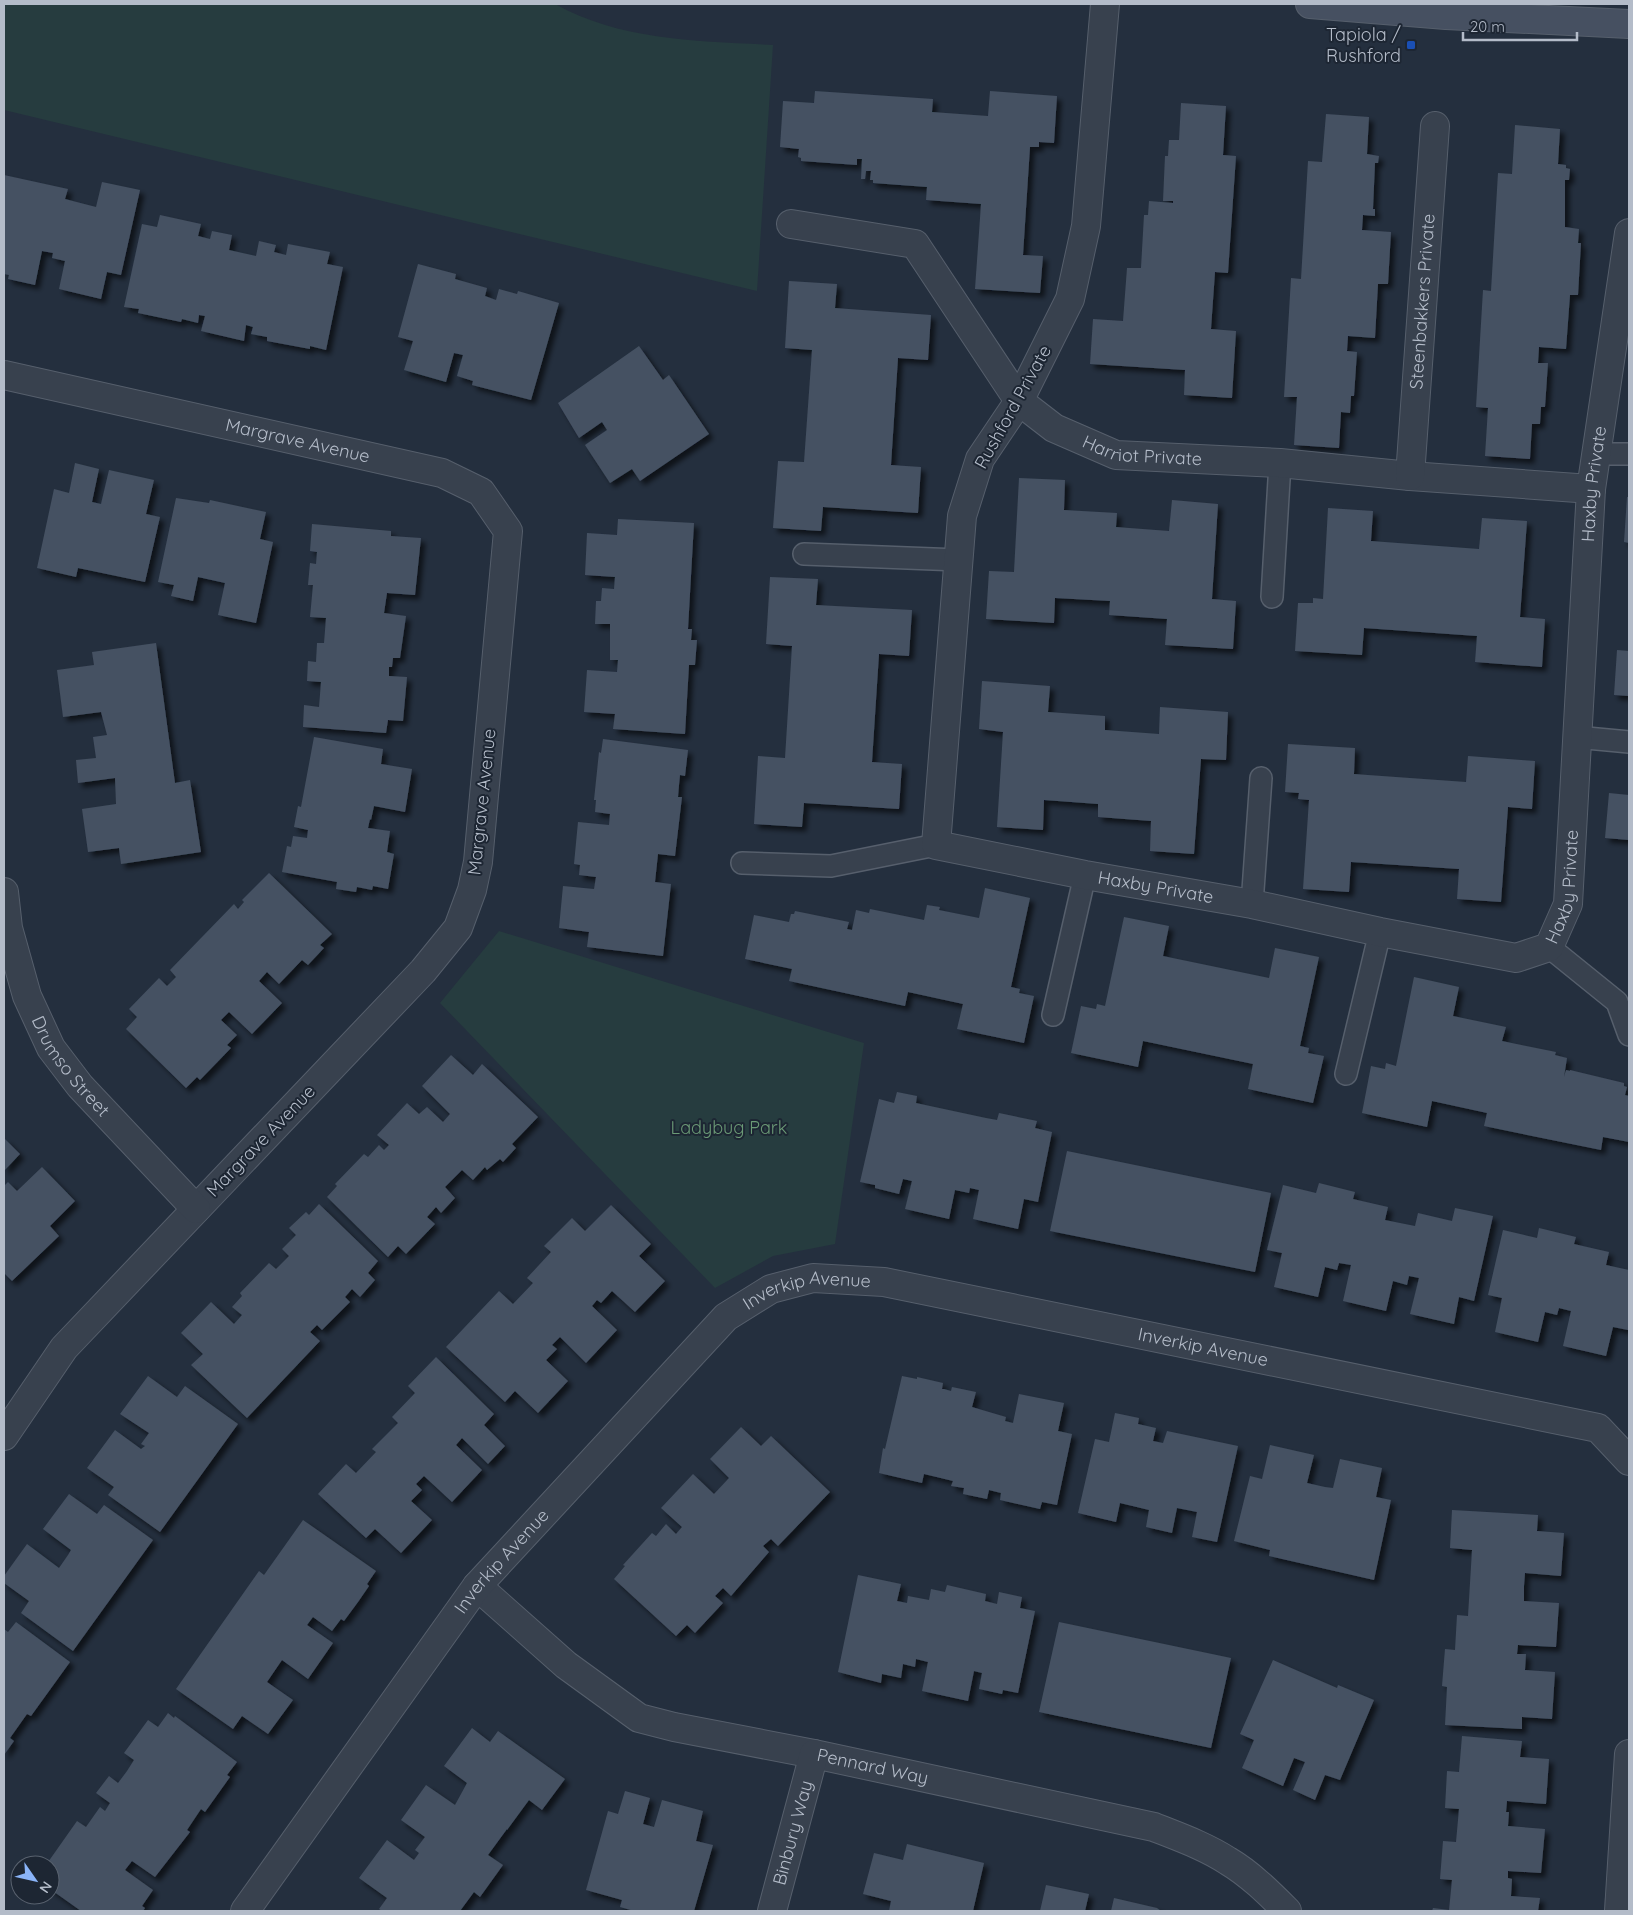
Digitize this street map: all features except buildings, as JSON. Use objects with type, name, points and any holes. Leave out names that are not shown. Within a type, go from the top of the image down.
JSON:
[{"type":"street","name":"Rushford Private","points":[[936,845],[962,516],[980,459],[1019,400],[1070,299],[1086,226],[1104,4]]},
{"type":"street","points":[[1310,4],[1446,15],[1629,24]]},
{"type":"street","name":"Steenbakkers Private","points":[[1410,476],[1435,126]]},
{"type":"street","name":"Harriot Private","points":[[791,224],[915,244],[1019,400],[1054,428],[1116,455],[1280,464],[1410,476],[1591,489]]},
{"type":"street","name":"Haxby Private","points":[[936,845],[1085,875],[1252,904],[1380,932],[1516,958],[1549,947],[1568,904],[1591,489],[1629,233]]},
{"type":"street","name":"Margrave Avenue","points":[[4,375],[442,473],[481,492],[508,531],[478,862],[472,890],[458,928],[423,971],[64,1348],[4,1436]]},
{"type":"street","name":"Drumso Street","points":[[4,892],[8,928],[27,996],[51,1048],[80,1086],[196,1209]]},
{"type":"street","name":"Inverkip Avenue","points":[[245,1911],[477,1586],[726,1317],[771,1289],[813,1278],[884,1282],[1598,1428],[1629,1461]]},
{"type":"street","name":"Pennard Way","points":[[477,1586],[566,1665],[640,1718],[674,1727],[814,1754],[1154,1827],[1192,1842],[1229,1861],[1287,1911]]},
{"type":"street","name":"Binbury Way","points":[[772,1911],[814,1754]]},
{"type":"street","points":[[1619,1911],[1629,1754]]},
{"type":"lane","points":[[1595,454],[1629,454]]},
{"type":"lane","points":[[1272,597],[1280,464]]},
{"type":"lane","points":[[804,554],[959,560]]},
{"type":"lane","points":[[1576,737],[1629,742]]},
{"type":"lane","points":[[1252,904],[1260,778]]},
{"type":"lane","points":[[742,863],[832,866],[936,845]]},
{"type":"lane","points":[[1053,1015],[1085,875]]},
{"type":"lane","points":[[1346,1074],[1380,932]]},
{"type":"lane","points":[[1549,947],[1617,1002],[1629,1035]]},
{"type":"green space","points":[[4,4],[555,4],[580,16],[634,32],[689,40],[773,45],[757,291],[4,110]]},
{"type":"green space","name":"Ladybug Park","points":[[499,931],[864,1043],[835,1244],[773,1256],[715,1288],[440,1003]]},
{"type":"place","name":"Tapiola / Rushford","points":[[1411,45]]}]
